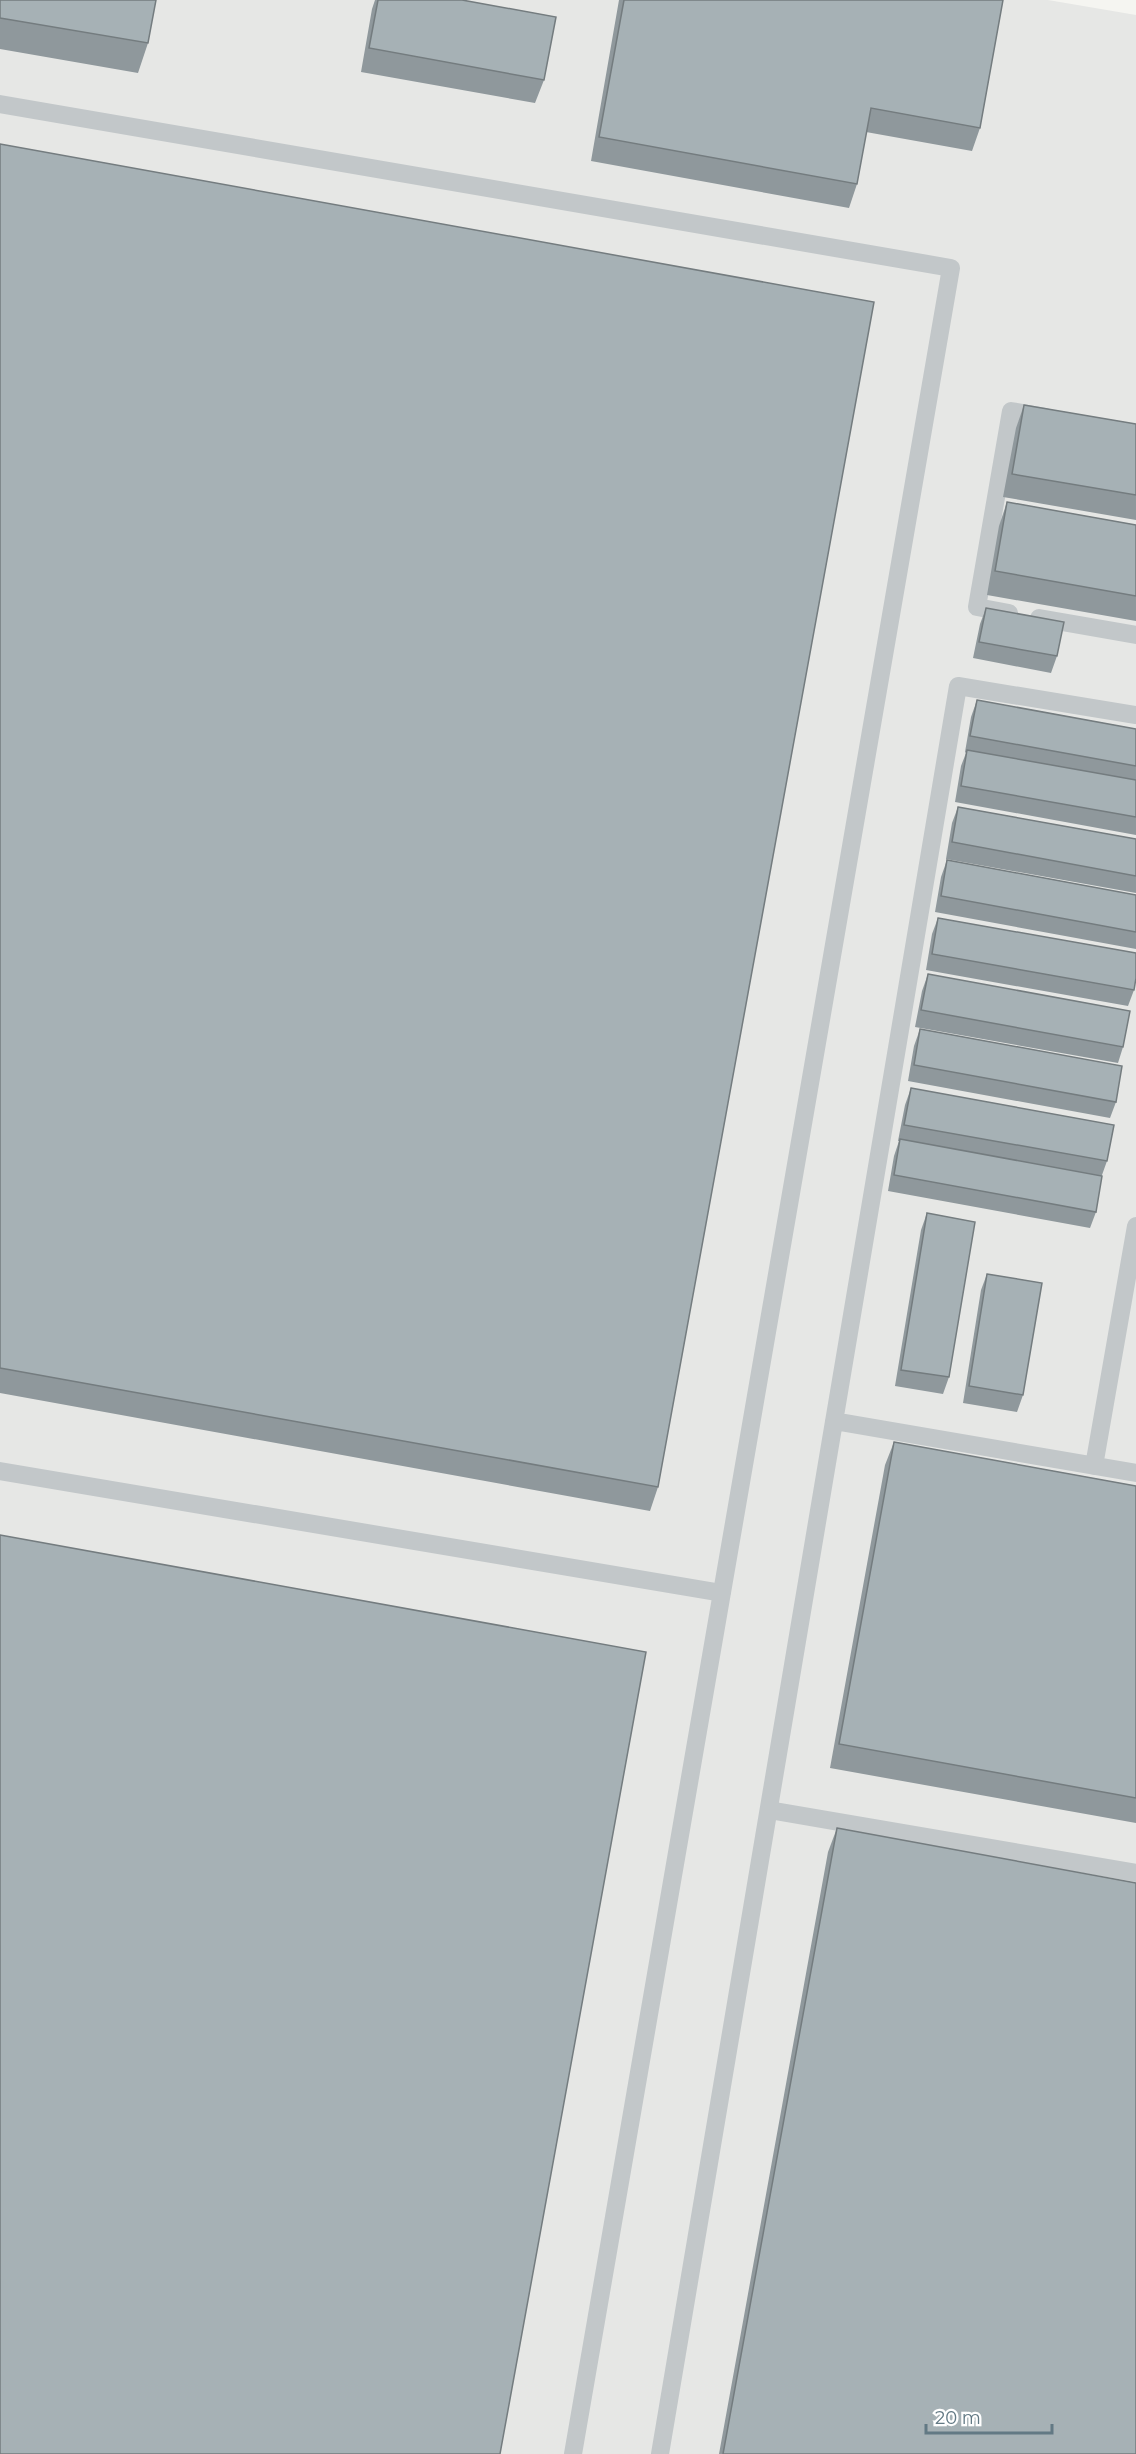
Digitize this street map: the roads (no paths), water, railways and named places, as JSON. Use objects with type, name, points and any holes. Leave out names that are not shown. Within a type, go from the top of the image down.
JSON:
[{"type":"lane","points":[[0,104],[951,268],[573,2454]]},
{"type":"lane","points":[[1068,421],[1011,411],[977,607],[1136,635]]},
{"type":"lane","points":[[994,512],[1016,516]]},
{"type":"lane","points":[[660,2454],[958,686],[1136,716]]},
{"type":"lane","points":[[1094,1466],[1135,1234]]},
{"type":"lane","points":[[834,1421],[1136,1473]]},
{"type":"lane","points":[[0,1470],[722,1593]]},
{"type":"lane","points":[[768,1810],[1136,1873]]}]
